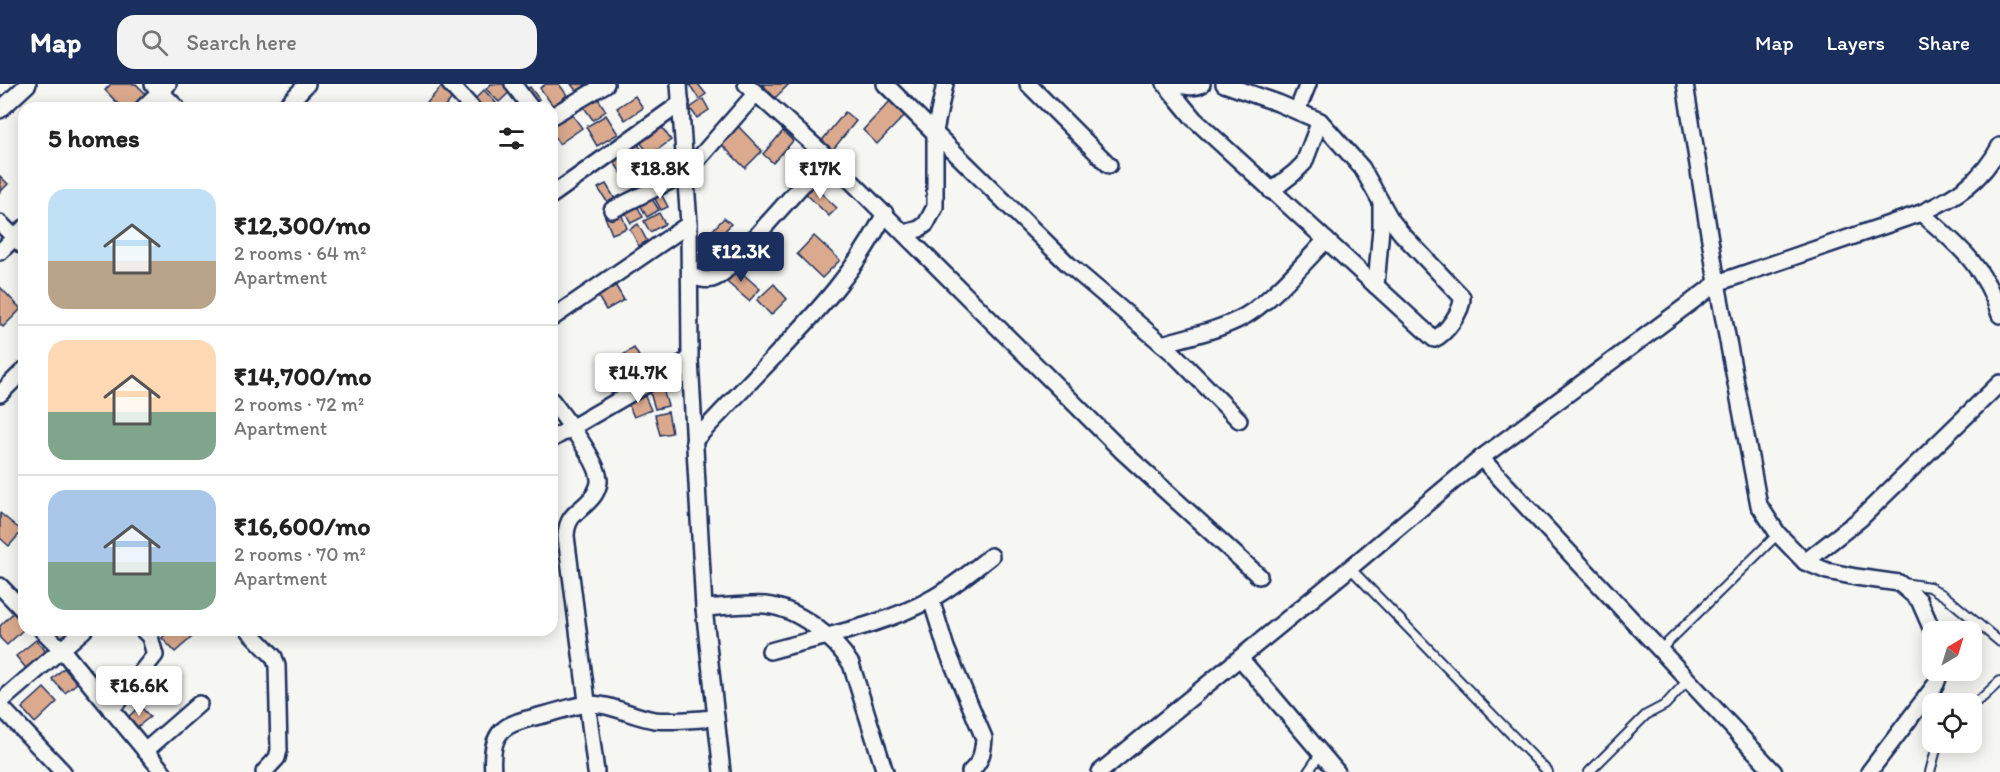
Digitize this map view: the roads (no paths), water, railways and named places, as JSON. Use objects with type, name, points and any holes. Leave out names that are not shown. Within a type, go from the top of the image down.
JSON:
[{"type":"street","points":[[0,110],[28,84]]},
{"type":"street","points":[[290,102],[308,84]]},
{"type":"street","points":[[450,84],[466,102]]},
{"type":"street","points":[[513,84],[526,102]]},
{"type":"street","points":[[558,112],[606,84]]},
{"type":"street","points":[[679,84],[689,224],[690,359],[704,608],[722,772]]},
{"type":"street","points":[[885,84],[1068,264],[1162,344],[1239,420]]},
{"type":"street","points":[[904,234],[926,224],[934,207],[935,131],[945,84]]},
{"type":"street","points":[[1028,84],[1109,165]]},
{"type":"street","points":[[1165,84],[1194,119],[1434,339],[1446,331],[1462,304],[1462,297],[1391,220],[1362,168],[1320,121],[1224,84]]},
{"type":"street","points":[[1177,84],[1190,87],[1202,84]]},
{"type":"street","points":[[1297,111],[1308,84]]},
{"type":"street","points":[[1685,84],[1717,283],[1759,504],[1778,534],[1805,562],[1827,571],[1856,578],[1899,583],[1919,600],[1928,621]]},
{"type":"street","points":[[148,102],[160,87],[172,102]]},
{"type":"street","points":[[612,210],[686,173],[751,89],[885,213],[1122,451],[1258,576]]},
{"type":"street","points":[[558,191],[681,103]]},
{"type":"street","points":[[1271,191],[1294,174],[1304,163],[1320,121]]},
{"type":"street","points":[[1100,772],[1481,458],[1717,283],[1921,213],[1954,198],[1979,177],[2000,146]]},
{"type":"street","points":[[690,276],[707,280],[716,279],[827,157]]},
{"type":"street","points":[[1376,286],[1381,200]]},
{"type":"street","points":[[694,441],[802,328],[840,284],[863,254],[885,213]]},
{"type":"street","points":[[1921,213],[1960,246],[1981,271],[2000,315]]},
{"type":"street","points":[[0,223],[18,236]]},
{"type":"street","points":[[558,314],[689,224]]},
{"type":"street","points":[[0,252],[18,240]]},
{"type":"street","points":[[1162,344],[1226,325],[1246,315],[1264,302],[1326,240]]},
{"type":"street","points":[[558,436],[690,359]]},
{"type":"street","points":[[0,394],[18,380]]},
{"type":"street","points":[[1805,562],[1860,519],[2000,383]]},
{"type":"street","points":[[558,409],[598,470],[600,482],[594,495],[573,514],[567,525],[566,536],[596,772]]},
{"type":"street","points":[[1481,458],[1774,772]]},
{"type":"street","points":[[770,651],[897,615],[931,599],[958,582],[991,556]]},
{"type":"street","points":[[0,586],[18,605]]},
{"type":"street","points":[[931,599],[946,648],[984,738],[983,754],[977,766],[970,772]]},
{"type":"street","points":[[704,608],[766,605],[797,615],[842,649],[851,664],[885,772]]},
{"type":"street","points":[[48,636],[163,772]]},
{"type":"street","points":[[63,772],[0,704],[77,636]]},
{"type":"street","points":[[111,710],[155,655],[148,636]]},
{"type":"street","points":[[254,636],[274,657],[277,666],[279,750],[276,758],[264,772]]},
{"type":"street","points":[[1240,658],[1337,772]]},
{"type":"street","points":[[1869,772],[1937,681]]},
{"type":"street","points":[[145,751],[199,704]]},
{"type":"street","points":[[493,772],[494,744],[500,732],[511,723],[587,704],[657,720],[716,718]]},
{"type":"lane","points":[[1660,650],[1778,534]]},
{"type":"lane","points":[[1350,568],[1548,772]]},
{"type":"lane","points":[[1899,583],[1930,586],[2000,642]]},
{"type":"lane","points":[[1589,772],[1646,715],[1665,705],[1688,680]]},
{"type":"lane","points":[[1982,698],[2000,681]]},
{"type":"lane","points":[[1308,772],[1321,753]]},
{"type":"lane","points":[[1930,772],[1935,753]]}]
